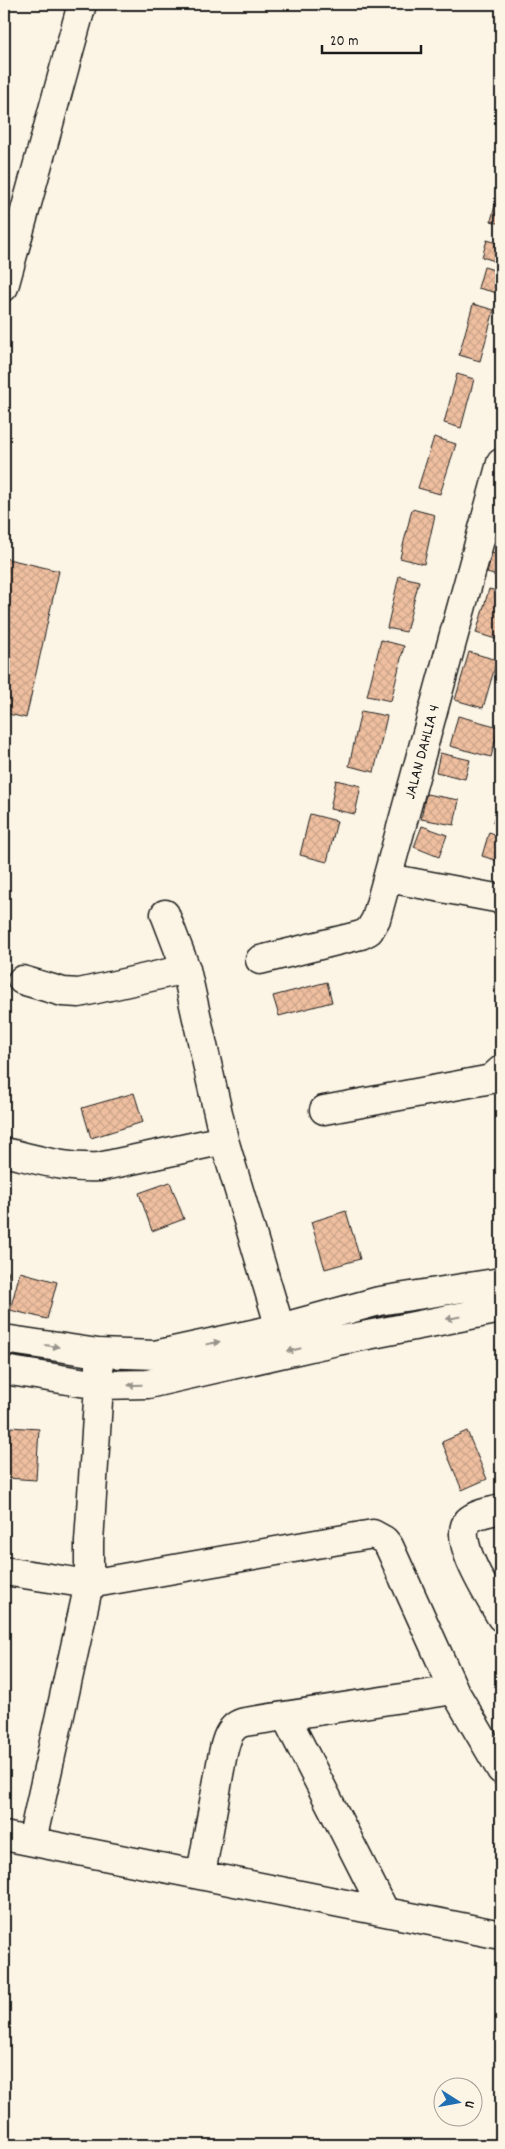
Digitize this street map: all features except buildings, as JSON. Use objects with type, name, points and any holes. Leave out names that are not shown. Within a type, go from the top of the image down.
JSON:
[{"type":"street","points":[[4,287],[82,4]]},
{"type":"street","name":"JALAN DAHLIA 4","points":[[260,960],[362,935],[376,919],[501,463]]},
{"type":"street","points":[[388,878],[501,899]]},
{"type":"street","points":[[165,914],[186,969],[224,1140],[280,1328]]},
{"type":"street","points":[[22,980],[63,992],[79,993],[186,969]]},
{"type":"street","points":[[324,1110],[491,1079],[501,1070]]},
{"type":"street","points":[[4,1152],[66,1166],[86,1168],[99,1167],[224,1140]]},
{"type":"street","points":[[4,1339],[98,1352],[155,1355],[280,1328],[379,1301],[501,1282]]},
{"type":"street","points":[[379,1301],[386,1331]]},
{"type":"street","points":[[4,1370],[99,1385],[148,1384],[386,1331],[501,1309]]},
{"type":"street","points":[[32,1841],[89,1584],[89,1542],[99,1385],[98,1352]]},
{"type":"street","points":[[501,1509],[475,1516],[468,1521],[464,1533],[466,1548],[475,1570],[501,1617]]},
{"type":"street","points":[[4,1571],[89,1584],[373,1534],[390,1546],[454,1690],[501,1770]]},
{"type":"street","points":[[201,1874],[226,1740],[234,1727],[240,1723],[454,1690]]},
{"type":"street","points":[[286,1717],[385,1912]]},
{"type":"street","points":[[4,1836],[501,1935]]}]
